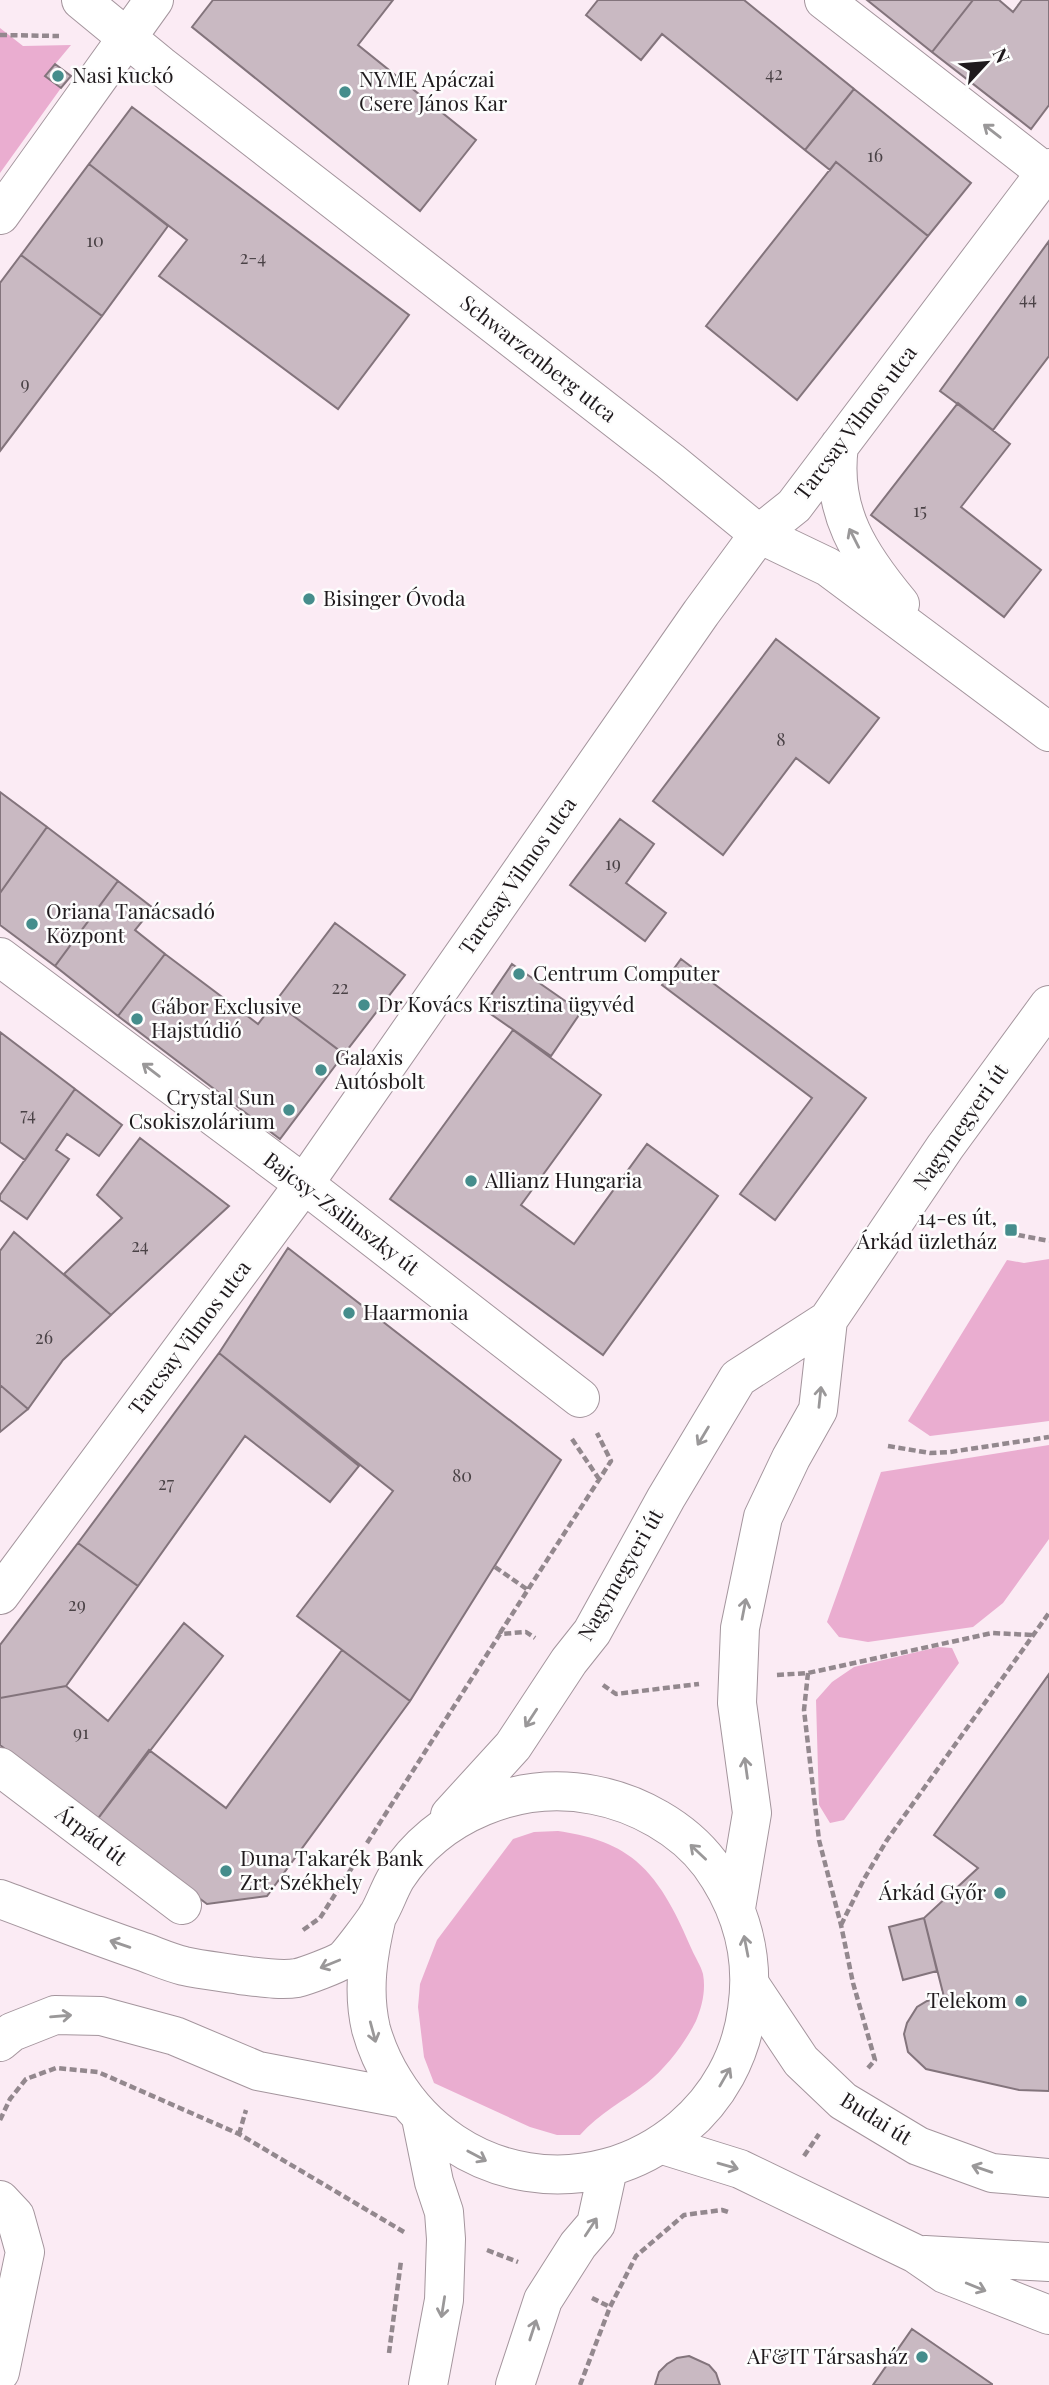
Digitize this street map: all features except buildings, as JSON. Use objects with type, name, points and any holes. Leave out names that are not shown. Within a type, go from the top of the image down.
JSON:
[{"type":"street","name":"Schwarzenberg utca","points":[[81,0],[126,38],[670,461],[758,534],[828,567],[1049,732]]},
{"type":"street","points":[[0,215],[155,0]]},
{"type":"street","points":[[824,0],[1048,172]]},
{"type":"street","name":"Tarcsay Vilmos utca","points":[[0,1595],[304,1184],[758,534],[794,506],[1048,172]]},
{"type":"street","name":"Schwarzenberg utca","points":[[839,446],[836,467],[839,499],[844,518],[862,554],[914,621],[960,666]]},
{"type":"street","name":"Bajcsy-Zsilinszky út","points":[[0,957],[304,1184],[580,1398]]},
{"type":"street","name":"Nagymegyeri út","points":[[423,1845],[513,1746],[569,1661],[592,1632],[666,1498],[738,1378],[828,1320],[945,1147],[1049,1005]]},
{"type":"street","name":"Nagymegyeri út","points":[[736,1908],[752,1812],[737,1703],[740,1628],[763,1517],[818,1410],[828,1320]]},
{"type":"street","name":"Árpád út","points":[[0,1767],[182,1905]]},
{"type":"street","points":[[0,1899],[185,1966],[259,1977],[296,1978],[342,1960],[377,1916],[396,1878],[423,1845],[466,1813],[516,1794],[569,1790],[622,1800],[669,1825],[708,1862],[736,1908],[747,1946],[751,1986],[744,2032],[726,2076],[699,2114],[663,2145],[637,2159],[608,2169],[568,2175],[528,2173],[488,2162],[452,2144],[413,2108],[385,2066],[371,2030],[366,1992],[368,1954],[377,1916]]},
{"type":"street","name":"Budai út","points":[[751,1986],[801,2061],[843,2101],[918,2146],[992,2173],[1049,2178]]},
{"type":"street","points":[[0,2042],[12,2032],[55,2015],[101,2016],[175,2036],[258,2071],[413,2108]]},
{"type":"street","points":[[413,2108],[444,2212],[446,2239],[444,2300],[428,2385]]},
{"type":"street","points":[[663,2145],[740,2169],[916,2254],[945,2274],[1049,2315]]},
{"type":"street","points":[[515,2385],[543,2300],[578,2245],[596,2224],[608,2169]]},
{"type":"street","points":[[0,2200],[15,2216],[25,2252],[0,2372]]},
{"type":"street","points":[[916,2254],[1049,2262]]},
{"type":"path","points":[[1018,1235],[1049,1241]]},
{"type":"path","points":[[888,1446],[930,1453],[950,1452],[1049,1437]]},
{"type":"path","points":[[572,1439],[599,1479]]},
{"type":"path","points":[[363,1850],[611,1461]]},
{"type":"path","points":[[495,1567],[529,1590]]},
{"type":"path","points":[[841,1925],[887,1840],[1049,1613]]},
{"type":"path","points":[[500,1634],[526,1632],[616,1694],[696,1685]]},
{"type":"path","points":[[843,2101],[875,2060],[853,1983],[819,1840],[804,1710],[808,1673],[992,1633],[1033,1635]]},
{"type":"path","points":[[295,1936],[320,1918],[356,1861]]},
{"type":"path","points":[[0,2120],[10,2099],[26,2079],[55,2068],[98,2072],[239,2134],[405,2232],[403,2245]]},
{"type":"path","points":[[580,2385],[610,2307],[636,2256],[684,2215],[722,2210],[734,2214]]},
{"type":"path","points":[[388,2360],[401,2258]]},
{"type":"shaded area","points":[[0,28],[23,46],[71,45],[46,75],[61,88],[0,173]]},
{"type":"shaded area","points":[[1049,1259],[1049,1421],[930,1436],[908,1421],[1007,1260],[1024,1263]]},
{"type":"shaded area","points":[[1049,1445],[1049,1539],[1003,1603],[973,1627],[868,1642],[839,1637],[827,1622],[881,1472]]},
{"type":"shaded area","points":[[938,1647],[952,1648],[959,1663],[844,1820],[830,1823],[819,1805],[816,1700],[832,1682],[854,1667]]},
{"type":"shaded area","points":[[558,1831],[609,1844],[627,1854],[646,1870],[675,1914],[704,1980],[703,1998],[696,2021],[674,2055],[647,2083],[603,2114],[580,2135],[557,2135],[530,2127],[434,2083],[424,2057],[418,2007],[420,1984],[437,1940],[513,1839],[534,1832]]},
{"type":"place","name":"Nasi kuckó","points":[[58,76]]},
{"type":"place","name":"NYME Apáczai Csere János Kar","points":[[345,92]]},
{"type":"place","name":"Bisinger Óvoda","points":[[309,599]]},
{"type":"place","name":"Oriana Tanácsadó Központ","points":[[32,924]]},
{"type":"place","name":"Centrum Computer","points":[[519,974]]},
{"type":"place","name":"Dr Kovács Krisztina ügyvéd","points":[[364,1005]]},
{"type":"place","name":"Gábor Exclusive Hajstúdió","points":[[137,1019]]},
{"type":"place","name":"Galaxis Autósbolt","points":[[321,1070]]},
{"type":"place","name":"Crystal Sun Csokiszolárium","points":[[289,1110]]},
{"type":"place","name":"Allianz Hungaria","points":[[471,1181]]},
{"type":"place","name":"14-es út, Árkád üzletház","points":[[1011,1230]]},
{"type":"place","name":"Haarmonia","points":[[349,1313]]},
{"type":"place","name":"Duna Takarék Bank Zrt. Székhely","points":[[226,1871]]},
{"type":"place","name":"Árkád Győr","points":[[1000,1893]]},
{"type":"place","name":"Telekom","points":[[1021,2001]]},
{"type":"place","name":"AF&IT Társasház","points":[[922,2357]]}]
